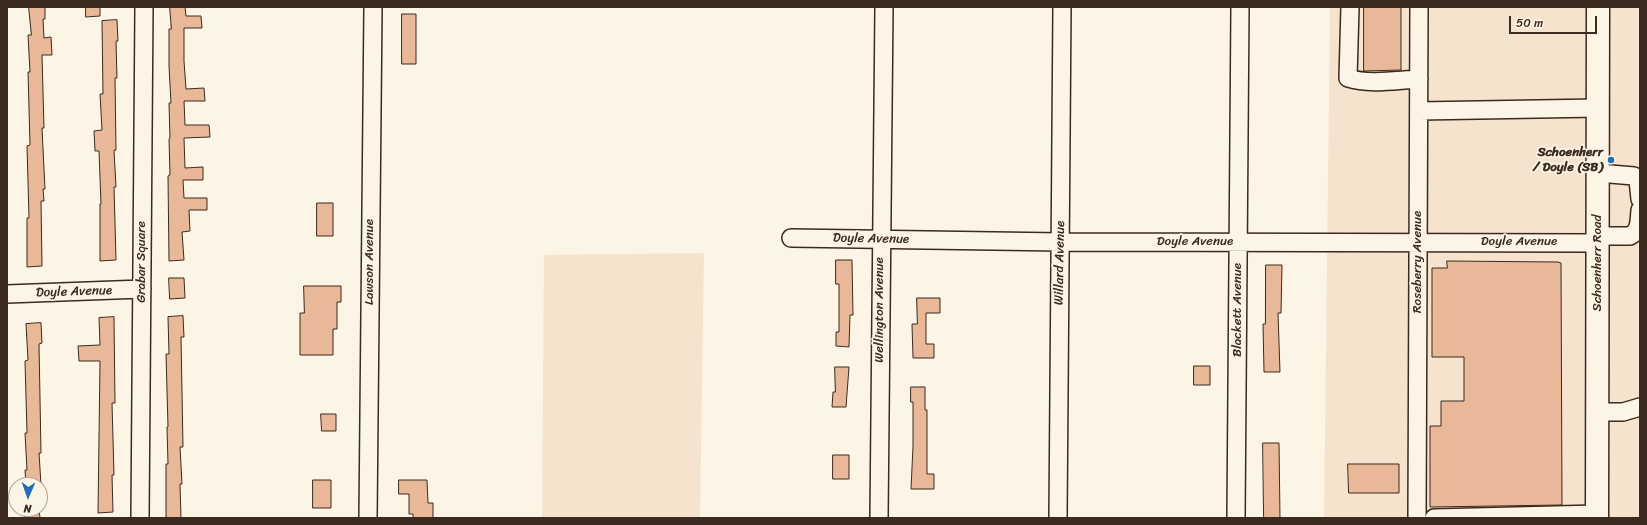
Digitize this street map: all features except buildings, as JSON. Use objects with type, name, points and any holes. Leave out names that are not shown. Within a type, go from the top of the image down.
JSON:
[{"type":"main road","name":"Schoenherr Road","points":[[1597,516],[1598,7]]},
{"type":"street","name":"Grabar Square","points":[[140,518],[144,7]]},
{"type":"street","name":"Lawson Avenue","points":[[368,518],[372,7]]},
{"type":"street","name":"Wellington Avenue","points":[[879,518],[884,7]]},
{"type":"street","name":"Willard Avenue","points":[[1058,518],[1062,7]]},
{"type":"street","name":"Blackett Avenue","points":[[1236,518],[1240,7]]},
{"type":"street","points":[[1350,7],[1348,78],[1356,81],[1419,79]]},
{"type":"street","name":"Roseberry Avenue","points":[[1417,518],[1419,7]]},
{"type":"street","points":[[1419,111],[1598,108]]},
{"type":"street","points":[[1598,173],[1634,176],[1638,180],[1640,199]]},
{"type":"street","name":"Doyle Avenue","points":[[791,238],[1061,242],[1418,242],[1598,240],[1630,236],[1634,234],[1637,231],[1640,210]]},
{"type":"street","name":"Doyle Avenue","points":[[7,294],[142,289]]},
{"type":"street","points":[[1597,412],[1623,412],[1640,407]]},
{"type":"street","points":[[1434,518],[1597,516]]},
{"type":"shaded area","points":[[1330,7],[1640,7],[1640,518],[1324,518]]},
{"type":"shaded area","points":[[704,253],[700,518],[542,518],[544,255]]},
{"type":"place","name":"Schoenherr / Doyle (SB)","points":[[1611,160]]}]
